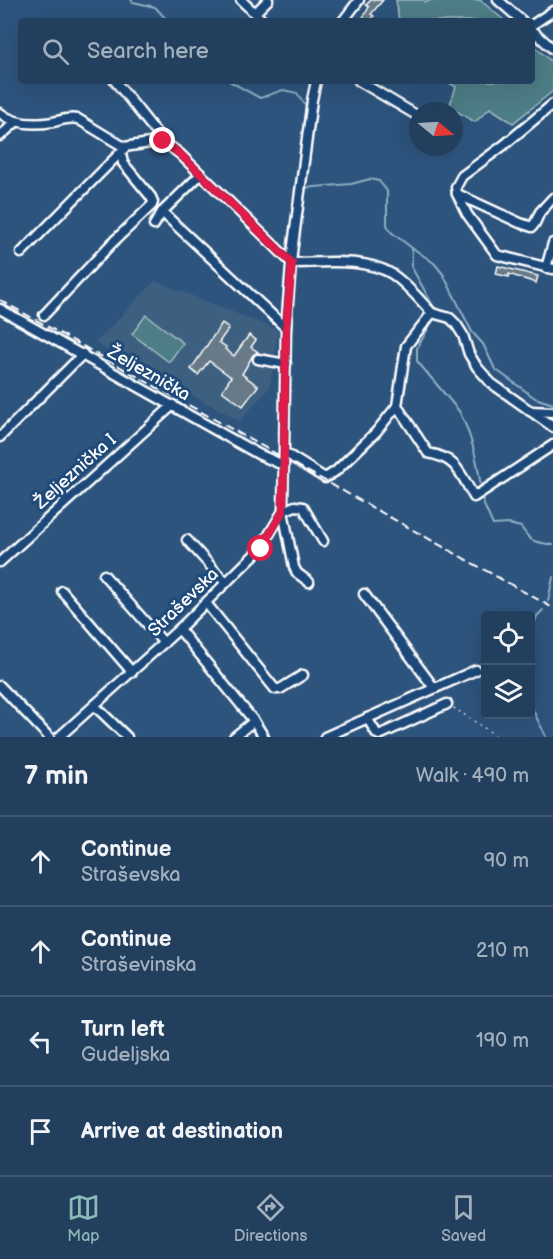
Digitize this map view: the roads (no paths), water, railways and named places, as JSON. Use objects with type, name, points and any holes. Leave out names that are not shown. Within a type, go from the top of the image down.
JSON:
[{"type":"street","points":[[241,0],[260,18]]},
{"type":"street","points":[[255,14],[268,0]]},
{"type":"street","points":[[345,18],[358,0]]},
{"type":"street","points":[[498,0],[519,18]]},
{"type":"street","points":[[535,23],[553,11]]},
{"type":"street","points":[[535,33],[553,49]]},
{"type":"street","points":[[117,84],[163,141],[180,154],[292,263],[354,263],[390,273],[410,287],[436,314],[450,318],[456,324],[463,335],[469,354],[491,383],[553,427]]},
{"type":"street","points":[[309,582],[297,573],[294,567],[283,511],[283,465],[286,328],[292,263],[315,84]]},
{"type":"street","points":[[364,84],[409,111]]},
{"type":"street","points":[[553,104],[462,176],[456,187],[467,214],[497,255],[549,269],[553,243]]},
{"type":"street","points":[[0,113],[16,122],[78,119],[123,151]]},
{"type":"street","points":[[0,136],[16,122]]},
{"type":"street","points":[[21,253],[123,151],[163,141]]},
{"type":"street","points":[[44,315],[112,243],[152,205],[151,197],[123,163],[123,151]]},
{"type":"street","points":[[154,225],[162,212],[200,175]]},
{"type":"street","points":[[457,194],[532,227],[540,212],[553,198]]},
{"type":"street","points":[[162,212],[286,328]]},
{"type":"street","name":"Željeznička","points":[[0,309],[258,454],[283,465]]},
{"type":"street","points":[[285,453],[326,478],[336,471],[376,432],[397,406],[406,346],[436,314]]},
{"type":"street","points":[[0,437],[83,354]]},
{"type":"street","points":[[258,360],[286,364]]},
{"type":"street","name":"Željeznička I","points":[[0,562],[173,405]]},
{"type":"street","points":[[397,406],[428,453],[442,456],[454,463],[474,497],[553,445]]},
{"type":"street","points":[[530,411],[553,412]]},
{"type":"street","points":[[283,511],[295,506],[303,507],[323,541]]},
{"type":"street","name":"Straševska","points":[[59,737],[164,643],[261,549],[283,511]]},
{"type":"street","points":[[187,540],[226,583]]},
{"type":"street","points":[[104,575],[164,643]]},
{"type":"street","points":[[62,591],[132,672]]},
{"type":"street","points":[[364,594],[434,688]]},
{"type":"street","points":[[206,603],[275,689],[280,689],[303,675]]},
{"type":"street","points":[[179,629],[254,721],[264,737]]},
{"type":"street","points":[[325,737],[476,670]]},
{"type":"street","points":[[0,686],[49,737]]},
{"type":"street","points":[[367,718],[376,734],[379,735],[447,704]]},
{"type":"street","points":[[95,706],[126,737]]},
{"type":"street","points":[[234,737],[254,721]]},
{"type":"waterway","points":[[131,0],[155,7],[165,18]]},
{"type":"waterway","points":[[234,84],[260,98],[283,90],[297,93],[306,106],[303,138]]},
{"type":"waterway","points":[[303,188],[351,184],[370,179],[379,181],[387,191],[387,225],[391,232],[412,248],[412,268],[436,311]]},
{"type":"waterway","points":[[414,249],[434,263],[443,274],[472,332],[483,344],[495,369],[535,398],[553,404]]},
{"type":"waterway","points":[[435,317],[417,348],[417,361],[459,411],[473,449],[481,488]]},
{"type":"waterway","points":[[482,494],[493,525],[509,524],[521,527],[532,540],[553,545]]},
{"type":"waterway","points":[[548,601],[553,577]]},
{"type":"waterway","points":[[535,621],[543,610]]},
{"type":"waterway","points":[[535,714],[546,737]]},
{"type":"railway","points":[[0,300],[553,608]]}]
